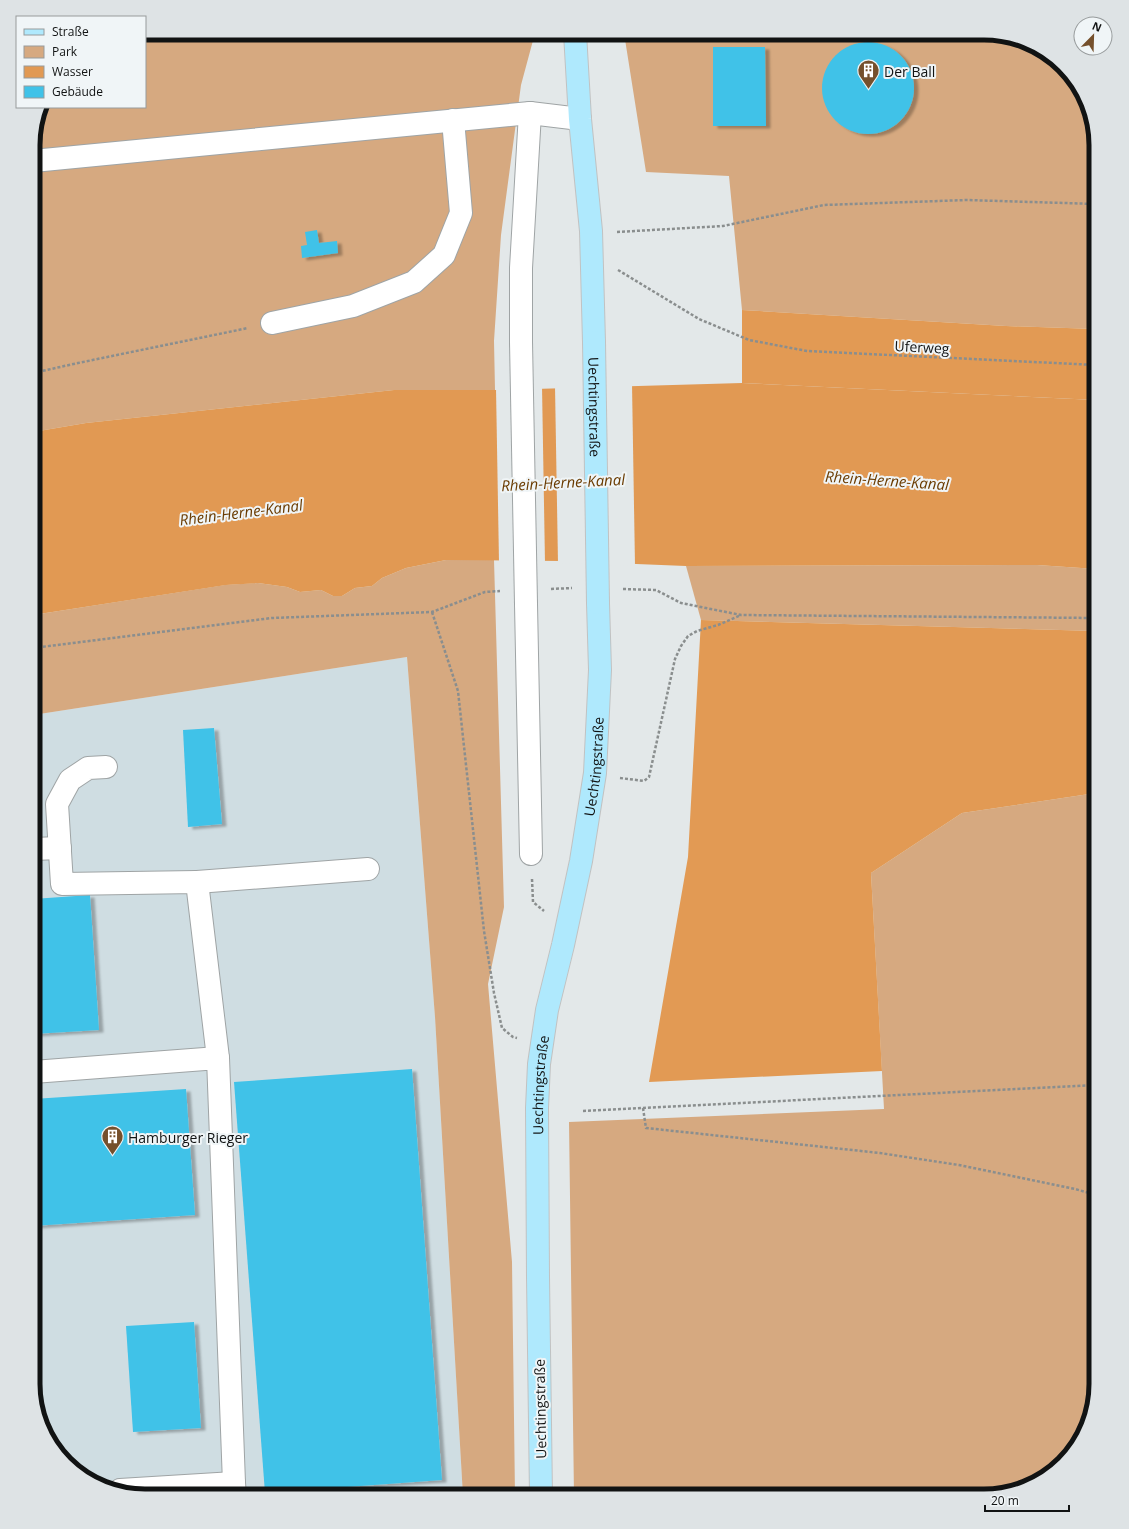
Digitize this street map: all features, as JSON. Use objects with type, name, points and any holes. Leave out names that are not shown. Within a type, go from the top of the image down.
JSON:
[{"type":"main road","name":"Uechtingstraße","points":[[541,1489],[537,1108],[539,1064],[547,1010],[581,861],[595,773],[600,670],[591,231],[580,119],[575,40]]},
{"type":"lane","points":[[40,161],[530,113],[580,119]]},
{"type":"lane","points":[[530,113],[525,175],[521,268],[521,342],[531,854]]},
{"type":"lane","points":[[272,323],[353,306],[414,282],[444,255],[461,214],[453,120]]},
{"type":"lane","points":[[106,767],[88,768],[70,780],[57,804],[62,884],[197,882],[368,869]]},
{"type":"lane","points":[[40,849],[60,848]]},
{"type":"lane","points":[[197,882],[218,1058],[235,1489]]},
{"type":"lane","points":[[40,1071],[218,1058]]},
{"type":"path","points":[[591,231],[615,232],[723,226],[824,206],[968,200],[1089,204]]},
{"type":"path","name":"Uferweg","points":[[618,270],[699,319],[749,340],[807,351],[1089,365]]},
{"type":"path","points":[[40,372],[272,323]]},
{"type":"path","points":[[40,647],[272,618],[432,612],[458,691],[484,932],[494,993],[502,1028],[513,1037],[542,1042]]},
{"type":"path","points":[[619,778],[644,781],[648,777],[675,659],[688,636],[697,631],[718,625],[741,615],[1089,618]]},
{"type":"path","points":[[531,854],[533,902],[545,911]]},
{"type":"path","points":[[583,1110],[1089,1084]]},
{"type":"path","points":[[643,1108],[646,1128],[880,1154],[959,1165],[1075,1189],[1089,1194]]},
{"type":"shaded area","points":[[742,310],[1006,326],[1089,329],[1089,400],[742,383]]},
{"type":"shaded area","points":[[701,620],[1089,631],[1089,794],[962,813],[871,873],[882,1071],[649,1082],[688,857]]},
{"type":"shaded area","points":[[407,657],[435,1017],[463,1489],[131,1488],[105,1481],[92,1475],[66,1453],[54,1437],[44,1411],[40,1384],[40,714]]},
{"type":"green space","points":[[146,40],[533,40],[521,85],[501,235],[494,341],[495,390],[394,390],[86,423],[40,431],[40,138],[47,108],[146,108]]},
{"type":"green space","points":[[625,40],[991,40],[1018,46],[1037,54],[1058,71],[1067,81],[1078,99],[1085,118],[1089,145],[1089,329],[1006,326],[742,310],[729,176],[646,172]]},
{"type":"green space","points":[[446,560],[494,560],[504,907],[488,984],[512,1262],[515,1489],[463,1489],[435,1017],[407,657],[40,714],[40,614],[225,585],[258,583],[287,587],[300,592],[321,590],[333,596],[342,596],[355,588],[372,586],[382,578],[406,568]]},
{"type":"green space","points":[[1037,565],[1089,569],[1089,631],[701,620],[686,566]]},
{"type":"green space","points":[[1089,794],[1089,1384],[1085,1411],[1075,1437],[1058,1458],[1042,1471],[1018,1483],[991,1489],[574,1489],[569,1122],[884,1109],[871,873],[962,813]]},
{"type":"water","name":"Rhein-Herne-Kanal","points":[[742,383],[1089,400],[1089,569],[1037,565],[686,566],[562,561],[446,560],[406,568],[382,578],[372,586],[355,588],[342,596],[333,596],[321,590],[300,592],[287,587],[258,583],[226,585],[40,614],[40,431],[86,423],[394,390],[495,390]]},
{"type":"pier","points":[[632,384],[635,566],[558,563],[555,386]]},
{"type":"pier","points":[[542,386],[545,563],[499,562],[496,388]]},
{"type":"building","name":"Der Ball","points":[[868,42],[885,46],[900,56],[910,71],[914,88],[910,105],[900,120],[885,130],[868,134],[851,130],[836,120],[826,105],[822,88],[826,71],[836,56],[851,46]]},
{"type":"building","points":[[713,47],[765,47],[766,126],[713,126]]},
{"type":"building","points":[[317,230],[319,243],[337,241],[338,253],[302,258],[301,246],[307,245],[305,232]]},
{"type":"building","points":[[214,728],[222,824],[188,827],[183,730]]},
{"type":"building","points":[[90,895],[99,1030],[40,1034],[40,899]]},
{"type":"building","points":[[412,1069],[442,1480],[319,1489],[265,1489],[234,1082]]},
{"type":"building","name":"Hamburger Rieger","points":[[186,1089],[195,1215],[40,1226],[40,1099]]},
{"type":"building","points":[[194,1322],[201,1428],[133,1432],[126,1326]]},
{"type":"place","name":"Der Ball","points":[[868,90]]},
{"type":"place","name":"Hamburger Rieger","points":[[112,1156]]}]
